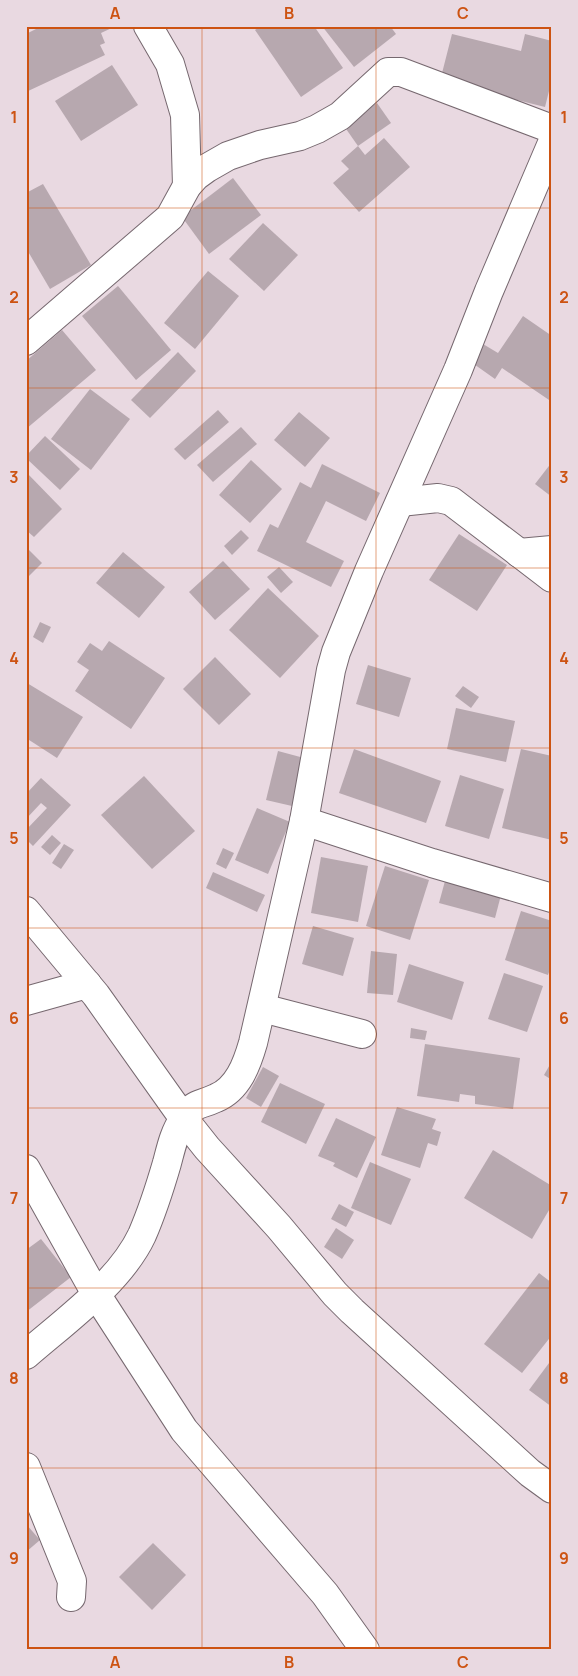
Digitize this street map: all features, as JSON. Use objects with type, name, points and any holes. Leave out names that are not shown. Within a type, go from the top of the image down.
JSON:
[{"type":"street","points":[[148,26],[170,64],[185,115],[187,186]]},
{"type":"street","points":[[26,341],[170,217],[187,186],[196,176],[228,156],[260,145],[300,136],[326,124],[340,116],[388,72],[401,72],[552,128]]},
{"type":"street","points":[[26,1354],[105,1286],[126,1262],[141,1236],[156,1200],[177,1130],[192,1108],[200,1103],[216,1099],[227,1092],[237,1081],[247,1063],[262,1008],[304,822],[331,670],[336,652],[458,370],[488,291],[552,143]]},
{"type":"street","points":[[400,502],[438,498],[451,501],[552,578]]},
{"type":"street","points":[[519,553],[552,550]]},
{"type":"street","points":[[304,822],[432,863],[552,898]]},
{"type":"street","points":[[26,911],[96,995],[184,1119],[207,1148],[352,1312],[530,1473],[552,1489]]},
{"type":"street","points":[[26,1001],[87,984]]},
{"type":"street","points":[[262,1008],[362,1034]]},
{"type":"street","points":[[26,1169],[96,1294],[184,1430],[325,1594],[365,1650]]},
{"type":"street","points":[[26,1467],[72,1581],[71,1596]]},
{"type":"building","points":[[42,26],[116,26],[101,33],[105,43],[100,45],[105,55],[26,92],[26,34]]},
{"type":"building","points":[[261,26],[314,26],[343,68],[301,97],[255,30]]},
{"type":"building","points":[[322,26],[390,26],[396,34],[354,67]]},
{"type":"building","points":[[452,34],[521,51],[525,34],[552,41],[552,79],[545,107],[440,81]]},
{"type":"building","points":[[112,65],[138,105],[81,141],[55,101]]},
{"type":"building","points":[[377,103],[391,123],[358,146],[344,126]]},
{"type":"building","points":[[384,138],[410,167],[359,212],[333,183],[349,169],[341,161],[358,146],[365,155]]},
{"type":"building","points":[[233,178],[261,215],[209,254],[182,217]]},
{"type":"building","points":[[43,184],[91,265],[50,289],[26,248],[26,193]]},
{"type":"building","points":[[263,223],[298,255],[264,291],[229,259]]},
{"type":"building","points":[[208,271],[239,296],[195,349],[164,323]]},
{"type":"building","points":[[118,286],[171,350],[136,380],[82,316]]},
{"type":"building","points":[[523,316],[552,336],[552,402],[502,368],[495,379],[471,362],[483,344],[498,353]]},
{"type":"building","points":[[62,330],[96,370],[26,429],[26,361]]},
{"type":"building","points":[[178,352],[196,371],[150,418],[131,400]]},
{"type":"building","points":[[90,389],[130,419],[91,470],[51,439]]},
{"type":"building","points":[[218,410],[229,422],[185,460],[174,449]]},
{"type":"building","points":[[299,412],[330,438],[305,467],[274,440]]},
{"type":"building","points":[[241,427],[257,444],[213,482],[197,465]]},
{"type":"building","points":[[45,436],[80,469],[60,490],[26,458]]},
{"type":"building","points":[[251,460],[282,489],[250,523],[219,495]]},
{"type":"building","points":[[552,462],[552,497],[535,484]]},
{"type":"building","points":[[322,464],[380,493],[366,521],[326,501],[306,542],[344,561],[331,587],[257,551],[270,524],[278,528],[300,482],[311,488]]},
{"type":"building","points":[[26,472],[62,509],[34,537],[26,530]]},
{"type":"building","points":[[241,530],[249,538],[232,555],[224,546]]},
{"type":"building","points":[[459,534],[507,565],[477,611],[429,580]]},
{"type":"building","points":[[28,549],[42,563],[26,579],[26,550]]},
{"type":"building","points":[[123,552],[165,587],[139,618],[96,583]]},
{"type":"building","points":[[223,561],[250,589],[215,620],[189,592]]},
{"type":"building","points":[[279,567],[293,582],[281,593],[267,577]]},
{"type":"building","points":[[268,588],[319,636],[280,678],[229,630]]},
{"type":"building","points":[[40,622],[51,627],[43,643],[33,637]]},
{"type":"building","points":[[109,641],[165,678],[131,729],[75,691],[89,670],[77,662],[90,643],[102,651]]},
{"type":"building","points":[[215,657],[251,694],[219,725],[183,689]]},
{"type":"building","points":[[368,665],[411,678],[399,717],[356,704]]},
{"type":"building","points":[[27,683],[83,717],[57,758],[26,738]]},
{"type":"building","points":[[463,686],[479,697],[471,708],[455,696]]},
{"type":"building","points":[[456,708],[515,721],[506,762],[447,749]]},
{"type":"building","points":[[354,749],[441,781],[426,823],[339,793]]},
{"type":"building","points":[[521,749],[552,756],[552,840],[502,828]]},
{"type":"building","points":[[278,751],[304,758],[292,806],[266,800]]},
{"type":"building","points":[[460,775],[504,789],[489,839],[445,826]]},
{"type":"building","points":[[144,776],[195,831],[152,869],[101,815]]},
{"type":"building","points":[[41,778],[71,805],[33,846],[26,839],[26,830],[47,808],[41,803],[26,819],[26,794]]},
{"type":"building","points":[[257,808],[290,822],[268,874],[235,860]]},
{"type":"building","points":[[52,835],[61,843],[50,855],[41,847]]},
{"type":"building","points":[[64,844],[74,850],[61,869],[52,863]]},
{"type":"building","points":[[223,848],[234,853],[226,869],[216,864]]},
{"type":"building","points":[[321,857],[368,866],[358,922],[311,913]]},
{"type":"building","points":[[385,866],[429,880],[410,940],[366,926]]},
{"type":"building","points":[[213,872],[265,895],[257,912],[206,888]]},
{"type":"building","points":[[445,881],[501,895],[495,918],[439,903]]},
{"type":"building","points":[[521,911],[552,921],[552,963],[548,975],[505,960]]},
{"type":"building","points":[[313,926],[354,938],[343,976],[302,964]]},
{"type":"building","points":[[371,951],[397,954],[393,995],[367,993]]},
{"type":"building","points":[[409,964],[464,982],[452,1020],[397,1002]]},
{"type":"building","points":[[504,973],[543,986],[527,1032],[488,1019]]},
{"type":"building","points":[[411,1028],[427,1031],[425,1040],[410,1038]]},
{"type":"building","points":[[425,1044],[520,1058],[513,1109],[475,1104],[475,1096],[460,1094],[459,1102],[417,1096]]},
{"type":"building","points":[[552,1061],[552,1080],[544,1075]]},
{"type":"building","points":[[263,1067],[279,1076],[261,1107],[246,1098]]},
{"type":"building","points":[[280,1083],[325,1104],[306,1144],[261,1122]]},
{"type":"building","points":[[397,1107],[436,1119],[432,1129],[441,1132],[437,1146],[428,1143],[420,1168],[381,1155]]},
{"type":"building","points":[[336,1118],[376,1137],[357,1178],[333,1166],[335,1163],[318,1156]]},
{"type":"building","points":[[493,1150],[552,1186],[552,1205],[532,1239],[464,1198]]},
{"type":"building","points":[[370,1162],[411,1179],[391,1225],[351,1208]]},
{"type":"building","points":[[339,1204],[354,1212],[346,1227],[331,1219]]},
{"type":"building","points":[[336,1228],[354,1240],[342,1259],[324,1247]]},
{"type":"building","points":[[41,1239],[71,1277],[26,1312],[26,1250]]},
{"type":"building","points":[[539,1273],[552,1283],[552,1335],[522,1373],[484,1344]]},
{"type":"building","points":[[552,1359],[552,1407],[529,1390]]},
{"type":"building","points":[[26,1524],[40,1540],[26,1552]]},
{"type":"building","points":[[153,1543],[186,1575],[152,1610],[119,1577]]}]
